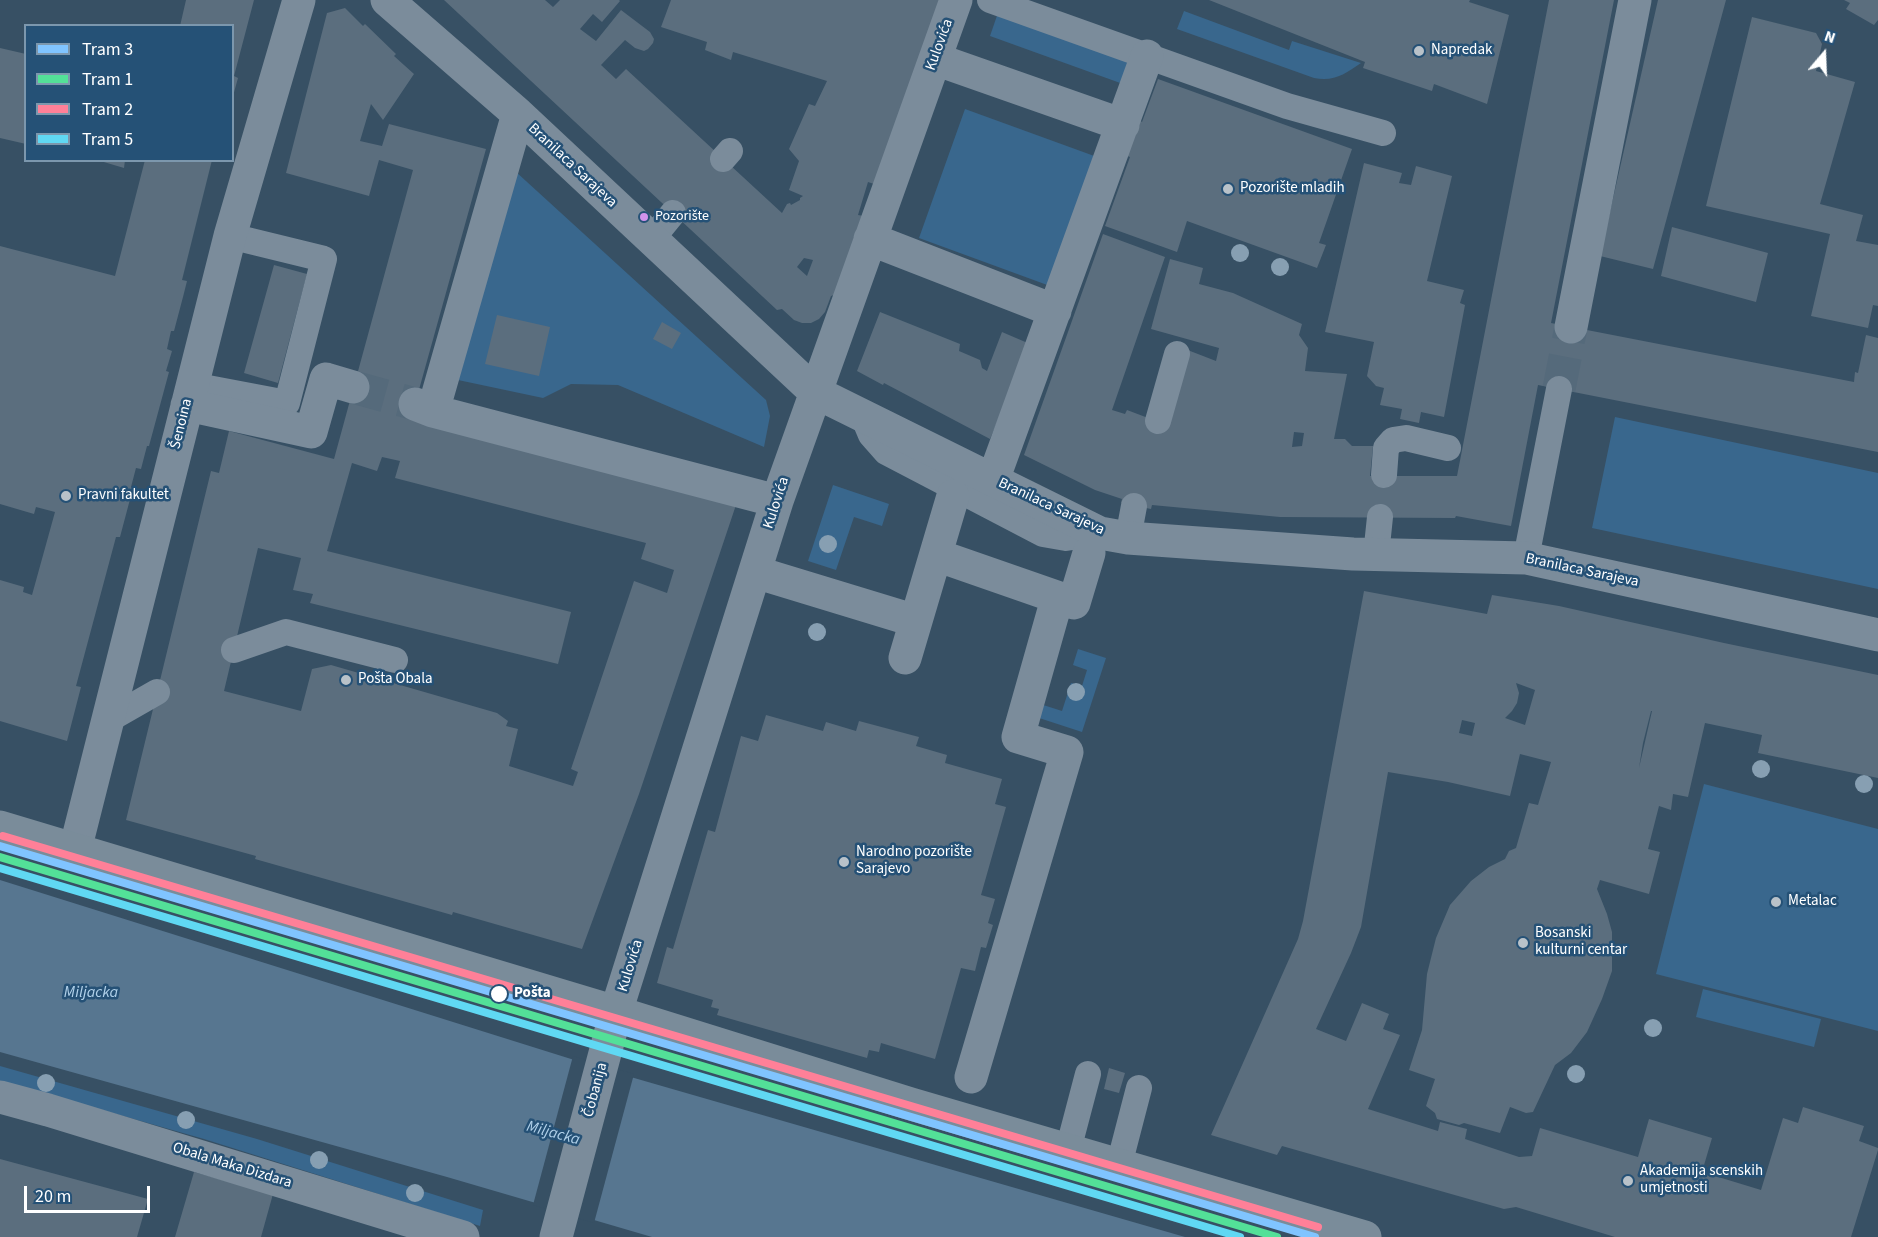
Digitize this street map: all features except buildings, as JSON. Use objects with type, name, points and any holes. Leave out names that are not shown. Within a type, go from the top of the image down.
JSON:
[{"type":"main road","points":[[0,828],[616,1012],[911,1104],[1365,1237]]},
{"type":"street","name":"Šenoina","points":[[75,850],[230,236],[299,0]]},
{"type":"street","name":"Branilaca Sarajeva","points":[[387,0],[518,114],[814,392],[993,480],[1106,541],[1376,555],[1526,558],[1878,634]]},
{"type":"street","name":"Kulovića","points":[[616,1012],[777,501],[814,392],[956,0]]},
{"type":"street","points":[[1571,327],[1635,0]]},
{"type":"street","points":[[993,480],[1147,56]]},
{"type":"street","points":[[935,59],[1123,124]]},
{"type":"street","points":[[518,114],[424,408],[777,501]]},
{"type":"street","points":[[870,239],[1055,311]]},
{"type":"street","points":[[189,395],[311,432],[326,379],[354,387]]},
{"type":"street","points":[[905,658],[953,496]]},
{"type":"street","points":[[936,555],[1074,603],[1106,541]]},
{"type":"street","points":[[755,572],[916,621]]},
{"type":"street","points":[[970,1077],[1067,752],[1018,737],[1057,598]]},
{"type":"street","name":"Čobanija","points":[[556,1237],[616,1012]]},
{"type":"street","name":"Obala Maka Dizdara","points":[[0,1097],[463,1237]]},
{"type":"lane","points":[[990,0],[1287,106],[1383,133]]},
{"type":"lane","points":[[651,240],[673,213]]},
{"type":"lane","points":[[189,395],[287,403],[324,259],[230,236]]},
{"type":"lane","points":[[1158,421],[1177,354]]},
{"type":"lane","points":[[1526,558],[1559,389]]},
{"type":"lane","points":[[863,416],[871,435],[886,452],[1043,534],[1106,541],[1134,506]]},
{"type":"lane","points":[[1384,475],[1386,448],[1393,440],[1406,438],[1448,448]]},
{"type":"lane","points":[[1376,555],[1380,517]]},
{"type":"lane","points":[[234,650],[286,632],[394,660]]},
{"type":"lane","points":[[108,720],[157,692]]},
{"type":"lane","points":[[1068,1150],[1088,1074]]},
{"type":"lane","points":[[1119,1165],[1139,1088]]},
{"type":"shaded area","points":[[1001,4],[1135,51],[1123,84],[990,36]]},
{"type":"shaded area","points":[[1184,11],[1289,50],[1292,41],[1361,63],[1333,78],[1314,78],[1177,29]]},
{"type":"shaded area","points":[[965,109],[1097,157],[1050,286],[919,238]]},
{"type":"shaded area","points":[[515,171],[766,400],[770,416],[764,447],[618,385],[571,384],[543,398],[458,380]]},
{"type":"shaded area","points":[[1615,417],[1878,473],[1878,589],[1592,528]]},
{"type":"shaded area","points":[[833,485],[889,504],[882,526],[854,517],[836,570],[808,561]]},
{"type":"shaded area","points":[[1078,649],[1106,658],[1082,732],[1033,716],[1037,703],[1062,711],[1071,683],[1082,686],[1087,670],[1073,665]]},
{"type":"shaded area","name":"Metalac","points":[[1704,784],[1878,829],[1878,1031],[1656,974]]},
{"type":"shaded area","points":[[1703,989],[1821,1019],[1814,1047],[1696,1017]]},
{"type":"shaded area","points":[[0,1066],[257,1139],[483,1210],[480,1226],[204,1139],[0,1081]]},
{"type":"water","name":"Miljacka","points":[[0,880],[603,1069],[1185,1237],[652,1237],[0,1052]]},
{"type":"pier","points":[[573,1056],[634,1074],[594,1223],[533,1205]]},
{"type":"tunnel","points":[[1559,389],[1571,327]]},
{"type":"tunnel","points":[[353,387],[415,404]]},
{"type":"tram line","name":"2","points":[[3,836],[1318,1227]]},
{"type":"tram line","name":"3","points":[[0,846],[1315,1237]]},
{"type":"tram line","name":"1","points":[[0,857],[1277,1237]]},
{"type":"tram line","name":"5","points":[[0,868],[1240,1237]]},
{"type":"place","name":"Napredak","points":[[1419,51]]},
{"type":"place","name":"Pozorište mladih","points":[[1228,189]]},
{"type":"place","name":"Pozorište","points":[[644,217]]},
{"type":"place","name":"Pravni fakultet","points":[[66,496]]},
{"type":"place","name":"Pošta Obala","points":[[346,680]]},
{"type":"place","name":"Narodno pozorište Sarajevo","points":[[844,862]]},
{"type":"place","name":"Metalac","points":[[1776,902]]},
{"type":"place","name":"Bosanski kulturni centar","points":[[1523,943]]},
{"type":"place","name":"Pošta","points":[[499,994]]},
{"type":"place","name":"Akademija scenskih umjetnosti","points":[[1628,1181]]}]
